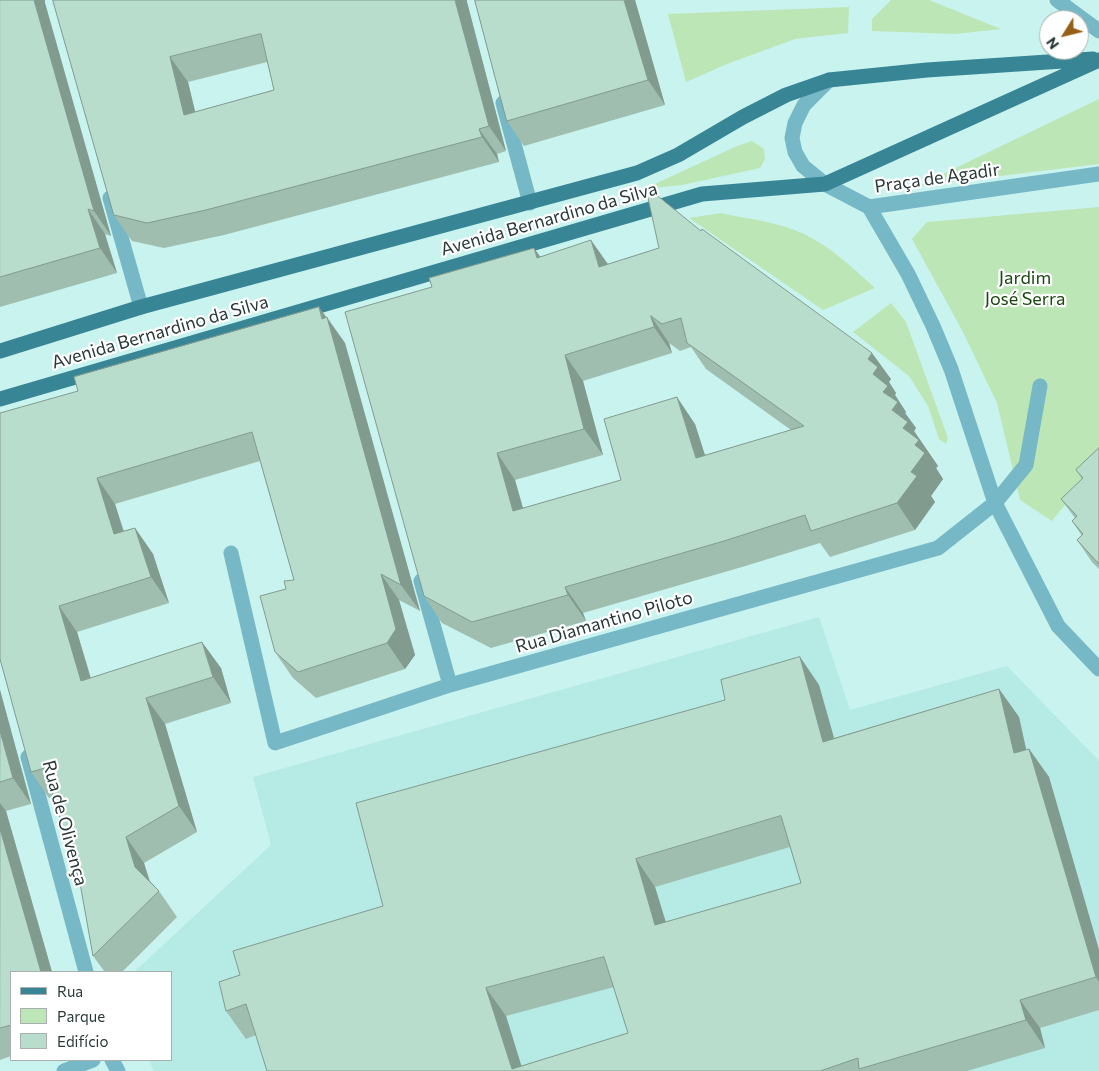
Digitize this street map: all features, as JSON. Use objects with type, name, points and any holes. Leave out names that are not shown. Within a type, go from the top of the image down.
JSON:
[{"type":"main road","name":"Avenida Bernardino da Silva","points":[[0,350],[141,307],[637,173],[678,155],[743,117],[786,95],[829,80],[926,70],[1099,59]]},
{"type":"main road","name":"Avenida Bernardino da Silva","points":[[0,399],[702,194],[825,184],[1099,59]]},
{"type":"street","points":[[1057,0],[1099,31]]},
{"type":"street","name":"Praça de Agadir","points":[[829,80],[804,105],[795,122],[792,138],[795,152],[803,166],[825,184],[869,207],[1099,174]]},
{"type":"street","points":[[499,87],[530,203]]},
{"type":"street","points":[[107,188],[141,307]]},
{"type":"street","points":[[869,207],[908,274],[933,326],[951,369],[995,503],[1058,626],[1099,669]]},
{"type":"street","points":[[342,298],[348,317]]},
{"type":"street","name":"Rua Diamantino Piloto","points":[[231,553],[275,743],[450,685],[938,548],[995,503],[1026,465],[1040,386]]},
{"type":"street","points":[[418,572],[450,685]]},
{"type":"street","name":"Rua de Olivença","points":[[23,740],[86,971]]},
{"type":"street","points":[[64,1071],[90,1061]]},
{"type":"shaded area","points":[[819,617],[850,710],[1007,666],[1099,761],[1099,1071],[154,1071],[149,1061],[172,1061],[172,971],[135,971],[271,845],[253,777]]},
{"type":"green space","points":[[891,0],[929,0],[1001,29],[955,34],[872,31],[872,19]]},
{"type":"green space","points":[[849,7],[848,33],[795,39],[727,64],[686,82],[668,14]]},
{"type":"green space","points":[[1099,99],[1099,164],[918,186]]},
{"type":"green space","points":[[752,141],[764,149],[765,159],[760,168],[682,185],[653,188],[652,186],[737,146]]},
{"type":"green space","name":"Jardim José Serra","points":[[1099,207],[1099,462],[1052,521],[1020,500],[997,403],[963,332],[912,239],[927,222]]},
{"type":"green space","points":[[721,213],[774,224],[804,234],[833,252],[875,288],[823,310],[689,218]]},
{"type":"green space","points":[[891,303],[906,322],[948,438],[946,444],[939,439],[928,406],[909,376],[853,332]]},
{"type":"building","points":[[0,0],[34,0],[94,211],[88,209],[100,248],[0,277]]},
{"type":"building","points":[[53,0],[455,0],[489,126],[479,129],[482,137],[206,210],[147,223],[114,215]],"holes":[[[261,34],[274,90],[184,115],[170,57]]]},
{"type":"building","points":[[475,0],[624,0],[648,80],[507,121]]},
{"type":"building","points":[[648,188],[701,231],[702,229],[872,353],[868,359],[878,367],[873,374],[888,386],[883,392],[898,402],[892,410],[908,422],[903,428],[919,440],[915,445],[925,453],[911,472],[917,476],[897,503],[811,531],[805,515],[724,541],[565,587],[568,595],[472,622],[424,596],[345,312],[432,287],[429,278],[534,248],[537,258],[591,240],[599,267],[659,248],[646,189]],"holes":[[[651,316],[662,324],[681,318],[687,343],[804,426],[696,458],[677,397],[604,419],[621,480],[513,511],[497,453],[584,429],[565,355],[654,327]]]},
{"type":"building","points":[[319,307],[322,319],[327,317],[401,585],[381,574],[396,629],[387,643],[298,672],[275,652],[260,596],[286,589],[284,581],[294,580],[252,432],[97,478],[114,534],[135,528],[151,577],[59,606],[81,681],[202,642],[213,677],[146,698],[179,806],[126,837],[135,867],[159,891],[93,956],[80,883],[45,768],[31,772],[0,659],[0,413],[78,391],[74,377]]},
{"type":"building","points":[[1099,448],[1099,564],[1077,540],[1083,534],[1072,521],[1077,516],[1061,499],[1083,478],[1076,470]]},
{"type":"building","points":[[800,657],[823,742],[999,689],[1014,753],[1029,749],[1096,977],[1020,1000],[1026,1020],[859,1069],[858,1058],[820,1071],[267,1071],[246,1004],[226,1011],[219,982],[240,975],[233,951],[383,906],[356,803],[725,700],[721,680]],"holes":[[[781,816],[801,883],[655,925],[636,859]],[[604,957],[628,1033],[512,1069],[486,988]]]},
{"type":"building","points":[[0,731],[13,778],[0,782]]},
{"type":"building","points":[[0,829],[41,971],[10,971],[10,1025],[0,1028]]}]
